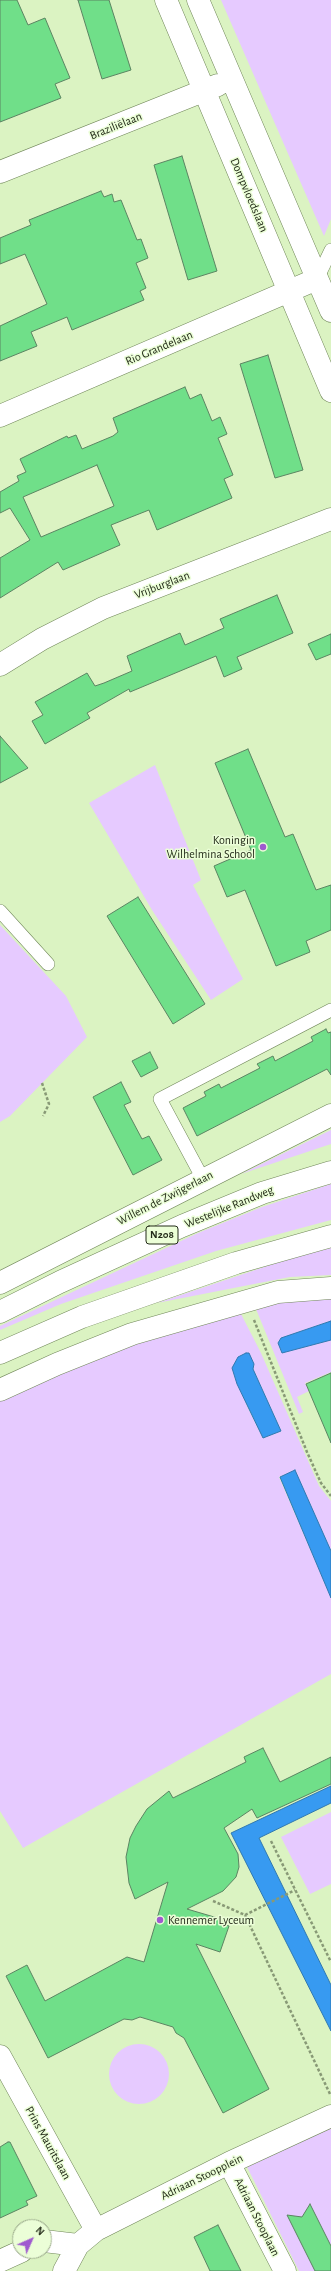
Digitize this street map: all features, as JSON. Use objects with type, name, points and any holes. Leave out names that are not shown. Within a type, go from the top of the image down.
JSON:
[{"type":"street","name":"Dompvloedslaan","points":[[166,0],[331,391]]},
{"type":"street","points":[[198,0],[331,311]]},
{"type":"street","name":"Braziliëlaan","points":[[0,172],[232,80]]},
{"type":"street","name":"Rio Grandelaan","points":[[0,416],[317,279]]},
{"type":"street","name":"Vrijburglaan","points":[[0,665],[42,640],[103,608],[331,519]]},
{"type":"street","name":"Willem de Zwijgerlaan","points":[[0,1283],[331,1115]]},
{"type":"street","name":"Westelijke Randweg","points":[[0,1312],[60,1282],[182,1226],[262,1193],[331,1172]]},
{"type":"street","points":[[0,1353],[82,1317],[222,1268],[331,1236]]},
{"type":"street","points":[[0,1390],[57,1364],[132,1334],[278,1292],[331,1288]]},
{"type":"street","name":"Prins Mauritslaan","points":[[0,2056],[96,2230]]},
{"type":"street","name":"Adriaan Stoopplein","points":[[64,2271],[78,2245],[96,2230],[229,2163],[331,2116]]},
{"type":"street","name":"Adriaan Stooplaan","points":[[229,2163],[285,2271]]},
{"type":"street","points":[[52,2242],[78,2245]]},
{"type":"street","points":[[0,2260],[12,2255]]},
{"type":"lane","points":[[317,279],[331,250]]},
{"type":"lane","points":[[0,912],[48,964]]},
{"type":"lane","points":[[204,1179],[160,1099],[331,1010]]},
{"type":"path","points":[[42,1083],[49,1104],[43,1116]]},
{"type":"path","points":[[246,1301],[307,1452],[321,1483],[331,1496]]},
{"type":"path","points":[[271,1841],[331,1962]]},
{"type":"path","points":[[245,1915],[295,1890]]},
{"type":"path","points":[[213,1901],[245,1915],[331,2097]]},
{"type":"shaded area","points":[[221,0],[331,0],[331,219],[324,236]]},
{"type":"shaded area","points":[[155,765],[201,880],[193,885],[243,979],[211,1000],[152,910],[89,803]]},
{"type":"shaded area","points":[[0,925],[66,996],[87,1037],[10,1116],[0,1122]]},
{"type":"shaded area","points":[[331,1130],[331,1144],[241,1174]]},
{"type":"shaded area","points":[[331,1184],[331,1220],[216,1251],[61,1304],[0,1330],[0,1326],[198,1233],[262,1207]]},
{"type":"shaded area","points":[[331,1248],[331,1275],[290,1277],[157,1303],[297,1256]]},
{"type":"shaded area","points":[[331,1294],[331,1321],[281,1338],[278,1343],[282,1352],[331,1340],[331,1372],[305,1383],[309,1391],[297,1397],[303,1412],[299,1414],[256,1309],[269,1303]]},
{"type":"shaded area","points":[[240,1312],[261,1353],[319,1486],[331,1501],[331,1551],[295,1471],[279,1477],[331,1597],[331,1674],[23,1848],[0,1811],[0,1395],[111,1345]],"holes":[[[254,1364],[253,1369],[281,1431],[263,1438],[248,1408],[232,1368]]]},
{"type":"shaded area","points":[[331,1812],[331,1884],[310,1894],[281,1837]]},
{"type":"shaded area","points":[[133,2044],[145,2044],[156,2049],[164,2057],[169,2068],[167,2086],[156,2099],[145,2104],[133,2104],[122,2099],[114,2091],[109,2080],[109,2068],[114,2057],[122,2049]]},
{"type":"shaded area","points":[[331,2128],[331,2271],[299,2271],[246,2165]]},
{"type":"water","points":[[331,1321],[331,1340],[282,1353],[278,1343],[281,1338]]},
{"type":"water","points":[[249,1353],[254,1364],[253,1369],[281,1431],[263,1438],[237,1384],[232,1368],[238,1357]]},
{"type":"water","points":[[295,1470],[331,1551],[331,1598],[280,1477]]},
{"type":"water","points":[[331,1786],[331,1803],[259,1838],[331,1985],[331,2031],[231,1833]]},
{"type":"building","points":[[0,0],[17,0],[28,25],[45,18],[70,78],[55,84],[61,98],[0,122]]},
{"type":"building","points":[[78,0],[109,0],[131,70],[102,79]]},
{"type":"building","points":[[182,156],[217,271],[188,280],[154,165]]},
{"type":"building","points":[[101,191],[104,197],[112,194],[114,202],[121,200],[137,240],[141,239],[148,258],[136,263],[146,288],[140,291],[144,300],[72,330],[67,317],[31,332],[37,346],[0,361],[0,326],[47,304],[25,254],[0,264],[0,238],[31,225],[29,220]]},
{"type":"building","points":[[268,355],[303,470],[275,478],[240,364]]},
{"type":"building","points":[[185,387],[190,399],[201,394],[212,421],[220,417],[227,434],[218,438],[233,475],[224,479],[232,498],[157,530],[149,510],[111,525],[120,545],[63,570],[58,562],[0,598],[0,558],[30,540],[10,508],[0,513],[0,492],[19,481],[17,476],[26,472],[20,459],[67,436],[68,438],[76,435],[82,449],[113,436],[118,432],[113,418]],"holes":[[[97,465],[114,506],[41,537],[23,497]]]},
{"type":"building","points":[[277,595],[293,633],[237,657],[242,669],[224,677],[216,656],[130,692],[129,689],[87,713],[90,718],[45,744],[32,721],[43,715],[35,702],[87,673],[95,686],[132,671],[127,656],[180,633],[185,645],[224,628],[220,619]]},
{"type":"building","points":[[331,634],[331,654],[316,660],[308,644]]},
{"type":"building","points":[[0,736],[28,768],[0,783]]},
{"type":"building","points":[[248,749],[285,837],[293,834],[316,890],[331,885],[331,930],[306,941],[310,952],[276,966],[245,890],[227,897],[214,866],[251,850],[215,763]]},
{"type":"building","points":[[138,897],[205,1004],[173,1024],[107,916]]},
{"type":"building","points":[[326,1029],[328,1033],[331,1032],[331,1075],[327,1069],[197,1136],[183,1108],[206,1096],[204,1092],[219,1084],[221,1088],[260,1068],[257,1064],[273,1056],[275,1061],[313,1041],[311,1037]]},
{"type":"building","points":[[150,1052],[158,1068],[141,1077],[132,1061]]},
{"type":"building","points":[[121,1082],[131,1102],[124,1105],[142,1139],[149,1136],[162,1160],[133,1175],[93,1097]]},
{"type":"building","points":[[331,1373],[331,1443],[306,1384]]},
{"type":"building","points":[[263,1748],[280,1782],[331,1757],[331,1784],[257,1818],[252,1809],[224,1828],[238,1854],[239,1867],[236,1877],[223,1891],[187,1909],[221,1919],[220,1923],[229,1926],[220,1952],[196,1944],[269,2089],[223,2113],[184,2038],[176,2033],[173,2027],[140,2017],[132,2020],[124,2019],[48,2058],[6,1976],[27,1965],[45,2001],[127,1957],[144,1962],[168,1882],[135,1899],[129,1883],[126,1857],[130,1838],[136,1826],[147,1809],[169,1791],[173,1798],[246,1762],[244,1757]]},
{"type":"building","points":[[10,2142],[37,2196],[26,2201],[28,2205],[0,2218],[0,2147]]},
{"type":"building","points":[[310,2204],[331,2246],[331,2271],[315,2271],[287,2215],[302,2217]]},
{"type":"building","points":[[218,2225],[241,2271],[210,2271],[194,2237]]},
{"type":"place","name":"Koningin Wilhelmina School","points":[[263,847]]},
{"type":"place","name":"Kennemer Lyceum","points":[[160,1920]]}]
